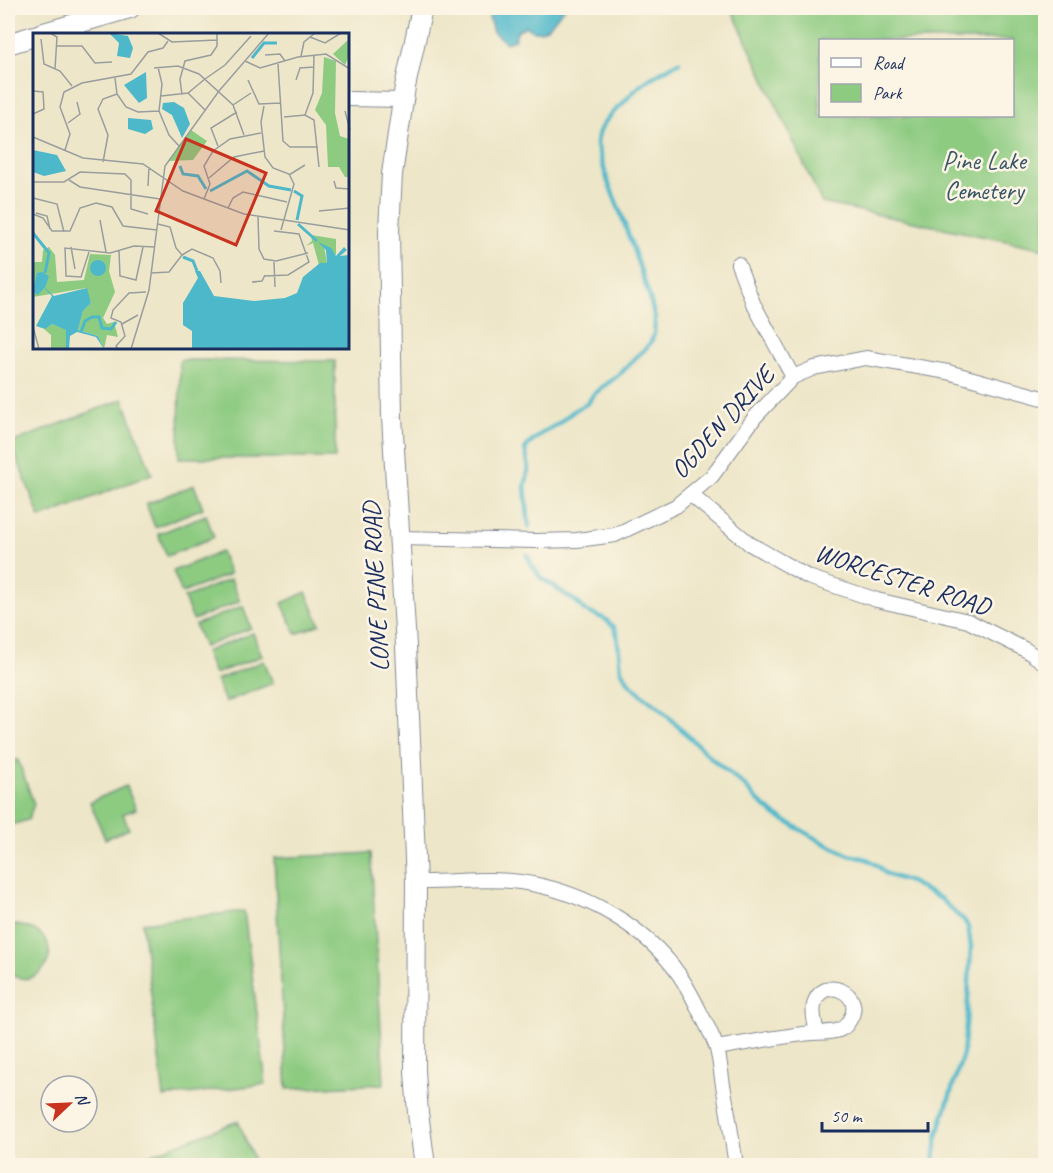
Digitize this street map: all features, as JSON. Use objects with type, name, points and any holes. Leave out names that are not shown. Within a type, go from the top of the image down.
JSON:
[{"type":"street","points":[[43,33],[130,8]]},
{"type":"street","name":"LONE PINE ROAD","points":[[422,8],[403,100],[392,174],[389,231],[392,417],[414,817],[415,1072],[425,1166]]},
{"type":"street","points":[[8,44],[33,36]]},
{"type":"street","points":[[350,99],[403,100]]},
{"type":"street","points":[[738,264],[753,303],[793,377]]},
{"type":"street","name":"OGDEN DRIVE","points":[[399,538],[536,541],[577,540],[615,535],[676,506],[712,476],[755,417],[793,377],[814,368],[866,358],[948,372],[1046,399]]},
{"type":"street","name":"WORCESTER ROAD","points":[[690,494],[750,544],[808,577],[877,600],[968,621],[1026,650],[1046,663]]},
{"type":"street","points":[[416,882],[486,880],[518,881],[547,886],[597,906],[623,921],[646,939],[671,964],[685,983],[717,1048],[736,1166]]},
{"type":"street","points":[[717,1048],[817,1032]]},
{"type":"green space","name":"Pine Lake Cemetery","points":[[731,8],[1045,8],[1045,249],[822,203]]},
{"type":"green space","points":[[180,360],[335,361],[335,458],[179,458]]},
{"type":"green space","points":[[123,399],[152,474],[40,518],[11,443]]},
{"type":"green space","points":[[194,485],[203,508],[155,527],[146,504]]},
{"type":"green space","points":[[206,515],[214,537],[167,556],[158,534]]},
{"type":"green space","points":[[221,552],[230,574],[182,593],[173,571]]},
{"type":"green space","points":[[231,579],[240,601],[193,620],[184,598]]},
{"type":"green space","points":[[306,592],[320,624],[296,634],[282,603]]},
{"type":"green space","points":[[243,606],[251,628],[204,647],[195,625]]},
{"type":"green space","points":[[253,633],[262,656],[214,674],[205,652]]},
{"type":"green space","points":[[264,661],[273,683],[225,702],[216,680]]},
{"type":"green space","points":[[8,760],[18,760],[34,804],[28,820],[8,826]]},
{"type":"green space","points":[[126,786],[136,809],[123,814],[129,829],[105,839],[90,802]]},
{"type":"green space","points":[[371,853],[384,1084],[287,1089],[274,858]]},
{"type":"green space","points":[[244,911],[266,1084],[164,1097],[142,923]]},
{"type":"green space","points":[[8,923],[36,931],[47,942],[48,960],[37,975],[18,978],[8,973]]},
{"type":"green space","points":[[238,1121],[256,1165],[147,1165],[144,1157]]},
{"type":"water","points":[[490,8],[565,8],[544,30],[533,31],[526,26],[517,31],[515,40],[506,43],[493,32],[488,14]]},
{"type":"waterway","points":[[529,527],[525,487],[529,468],[525,449],[544,432],[588,403],[594,394],[622,372],[646,348],[654,334],[655,319],[649,295],[597,145],[604,122],[612,113],[643,84],[679,62]]},
{"type":"waterway","points":[[527,555],[540,577],[578,603],[585,611],[605,619],[614,627],[617,634],[621,670],[630,684],[745,786],[757,800],[775,815],[824,843],[849,855],[867,859],[886,874],[910,882],[941,899],[964,920],[968,927],[971,947],[963,1054],[938,1133],[933,1166]]}]
